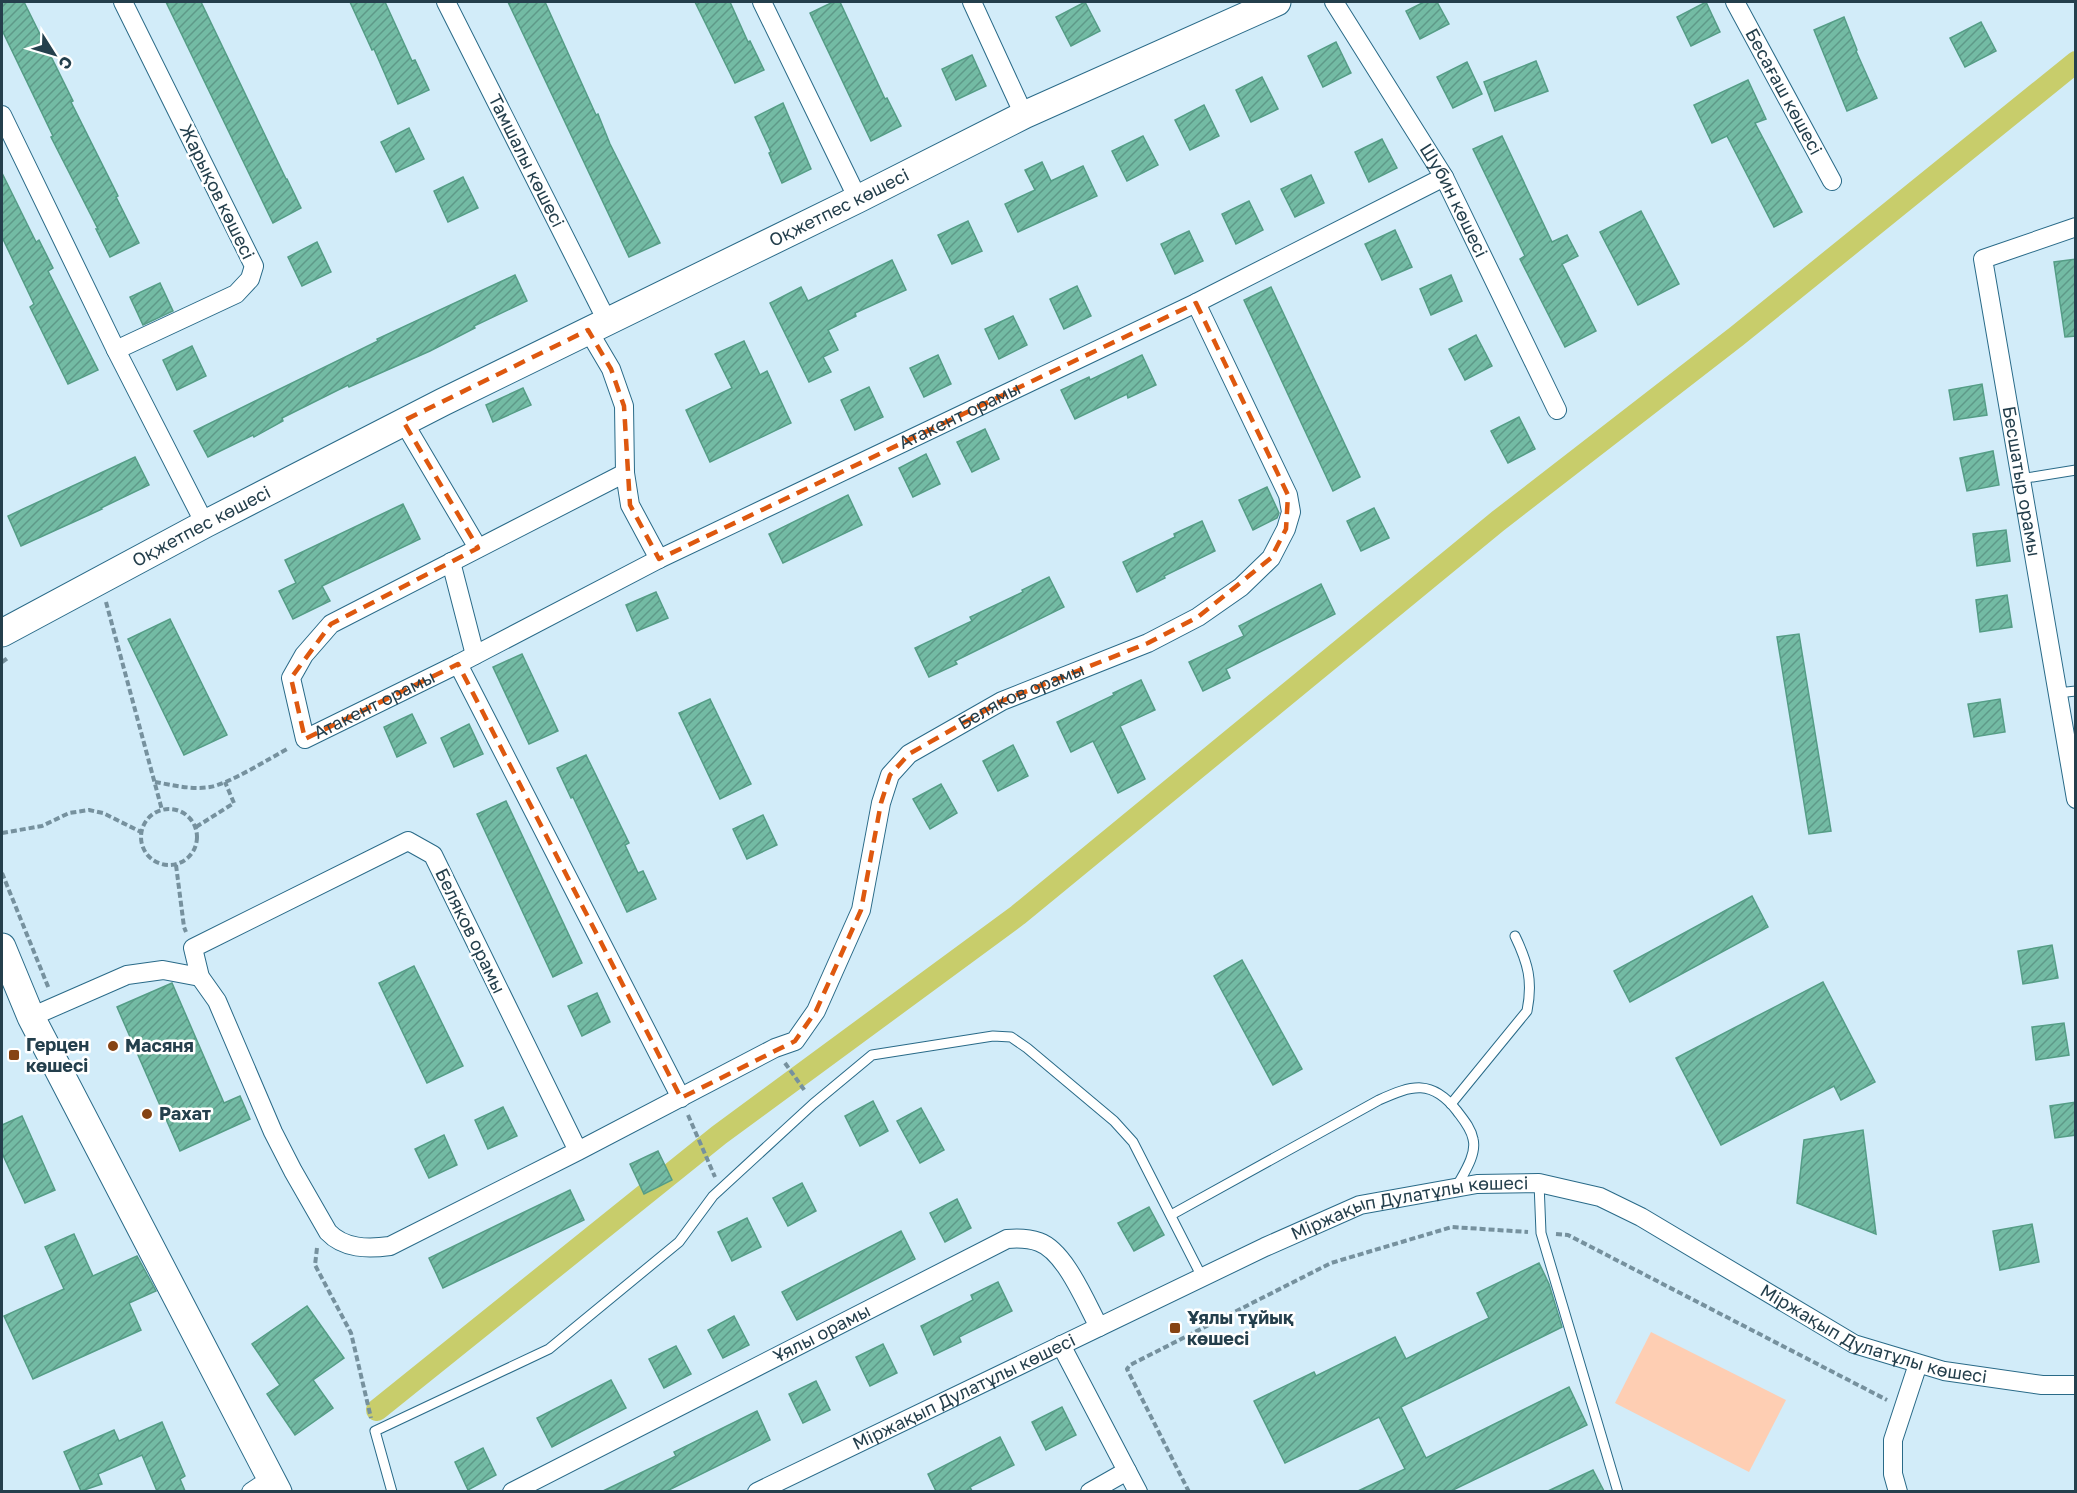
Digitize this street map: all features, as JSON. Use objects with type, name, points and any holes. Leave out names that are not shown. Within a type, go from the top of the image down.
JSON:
[{"type":"street","name":"Жарықов көшесі","points":[[116,350],[236,294],[250,279],[254,266],[123,2]]},
{"type":"street","name":"Тамшалы көшесі","points":[[446,2],[598,325],[624,406],[625,473],[630,505],[659,560]]},
{"type":"street","points":[[762,2],[858,199]]},
{"type":"street","points":[[972,2],[1024,115]]},
{"type":"street","name":"Оқжетпес көшесі","points":[[2,633],[403,421],[858,199],[1024,115],[1277,2]]},
{"type":"street","name":"Шубин көшесі","points":[[1334,2],[1444,177],[1557,411]]},
{"type":"street","name":"Бесағаш көшесі","points":[[1735,2],[1832,181]]},
{"type":"street","points":[[2,115],[116,350],[205,524]]},
{"type":"street","name":"Атакент орамы","points":[[625,473],[331,624],[304,655],[291,678],[305,739],[458,664],[659,560],[1196,303],[1444,177]]},
{"type":"street","name":"Бесшатыр орамы","points":[[2076,227],[1983,260],[2076,800]]},
{"type":"street","name":"Беляков орамы","points":[[200,977],[217,1001],[273,1132],[293,1171],[328,1232],[334,1239],[350,1246],[390,1246],[775,1048],[795,1041],[816,1011],[861,910],[881,803],[890,775],[909,754],[1002,701],[1148,643],[1198,617],[1241,587],[1271,558],[1286,529],[1291,512],[1288,495],[1196,303]]},
{"type":"street","points":[[403,421],[478,548]]},
{"type":"street","points":[[451,562],[475,655]]},
{"type":"street","points":[[458,664],[681,1098]]},
{"type":"street","name":"Беляков орамы","points":[[193,948],[408,841],[433,855],[578,1151]]},
{"type":"street","points":[[2,947],[31,1017],[267,1487]]},
{"type":"street","points":[[31,1017],[127,975],[163,970],[200,977],[193,948]]},
{"type":"street","name":"Міржақып Дулатұлы көшесі","points":[[757,1491],[1202,1277],[1360,1205],[1477,1184],[1539,1183],[1600,1197],[1641,1217],[1854,1344],[1944,1371],[2042,1385],[2076,1385]]},
{"type":"street","name":"Ұялы орамы","points":[[512,1491],[1007,1239],[1022,1238],[1040,1242],[1060,1257],[1100,1327]]},
{"type":"street","points":[[1061,1345],[1138,1491]]},
{"type":"street","points":[[1898,1491],[1893,1474],[1893,1440],[1918,1364]]},
{"type":"street","points":[[1090,1491],[1127,1471]]},
{"type":"lane","points":[[2020,478],[2076,470]]},
{"type":"lane","points":[[2057,693],[2076,691]]},
{"type":"lane","points":[[1451,1104],[1527,1011],[1531,992],[1529,976],[1526,958],[1515,936]]},
{"type":"lane","points":[[392,1491],[375,1431],[549,1349],[679,1242],[721,1188],[872,1055],[993,1036],[1011,1037],[1114,1121],[1133,1142],[1202,1277]]},
{"type":"lane","points":[[1171,1215],[1400,1090],[1418,1086],[1439,1092],[1466,1123],[1474,1139],[1472,1156],[1456,1188]]},
{"type":"lane","points":[[1539,1183],[1541,1233],[1618,1491]]},
{"type":"path","points":[[106,601],[162,810]]},
{"type":"path","points":[[154,782],[197,788],[212,787],[305,739]]},
{"type":"path","points":[[196,827],[234,803],[225,782]]},
{"type":"path","points":[[2,833],[42,826],[69,813],[89,810],[103,813],[141,832]]},
{"type":"path","points":[[162,810],[176,810],[188,816],[196,827],[198,839],[195,850],[187,860],[176,865],[165,866],[154,862],[146,854],[142,843],[141,832],[145,822],[152,814],[162,810]]},
{"type":"path","points":[[176,865],[184,927],[193,948]]},
{"type":"path","points":[[2,873],[56,1006]]},
{"type":"path","points":[[784,1060],[794,1077]]},
{"type":"path","points":[[693,1127],[721,1188]]},
{"type":"path","points":[[321,1220],[315,1266],[351,1333],[375,1431]]},
{"type":"path","points":[[1189,1491],[1127,1369],[1130,1365],[1331,1263],[1452,1227],[1568,1235],[1903,1409]]},
{"type":"highlighted area","points":[[1196,303],[1288,495],[1286,529],[1271,558],[1198,617],[1148,643],[1002,701],[909,754],[890,775],[881,803],[861,910],[816,1011],[795,1041],[681,1098],[458,664],[305,739],[291,678],[331,624],[478,548],[403,421],[588,330],[611,369],[624,406],[630,505],[659,559]]},
{"type":"shaded area","points":[[1651,1332],[1786,1400],[1749,1472],[1615,1403]]},
{"type":"building","points":[[2,2],[24,2],[139,243],[110,257],[2,30]]},
{"type":"building","points":[[166,2],[201,2],[301,208],[273,223]]},
{"type":"building","points":[[350,2],[385,2],[412,61],[415,60],[429,90],[398,104]]},
{"type":"building","points":[[508,2],[545,2],[596,115],[598,114],[610,144],[660,243],[629,257]]},
{"type":"building","points":[[695,2],[730,2],[764,70],[735,83]]},
{"type":"building","points":[[833,2],[840,2],[885,99],[887,98],[901,126],[871,141],[810,13]]},
{"type":"building","points":[[1085,2],[1100,31],[1071,46],[1056,17]]},
{"type":"building","points":[[1424,2],[1437,2],[1449,24],[1420,39],[1406,11]]},
{"type":"building","points":[[1706,2],[1720,32],[1691,46],[1677,17]]},
{"type":"building","points":[[1844,17],[1877,98],[1847,111],[1814,30]]},
{"type":"building","points":[[1981,22],[1996,51],[1965,67],[1950,38]]},
{"type":"building","points":[[1336,42],[1351,73],[1323,87],[1308,56]]},
{"type":"building","points":[[972,55],[986,86],[956,100],[942,69]]},
{"type":"building","points":[[1536,61],[1548,91],[1495,111],[1484,82]]},
{"type":"building","points":[[1467,62],[1482,94],[1453,108],[1437,77]]},
{"type":"building","points":[[1262,77],[1278,109],[1251,122],[1236,90]]},
{"type":"building","points":[[1748,80],[1766,119],[1755,123],[1802,212],[1774,227],[1727,136],[1712,143],[1694,105]]},
{"type":"building","points":[[783,103],[811,169],[782,183],[755,117]]},
{"type":"building","points":[[1204,105],[1219,136],[1190,150],[1175,120]]},
{"type":"building","points":[[409,128],[424,159],[396,172],[381,142]]},
{"type":"building","points":[[1143,136],[1158,165],[1127,181],[1112,151]]},
{"type":"building","points":[[1502,136],[1552,242],[1567,235],[1578,256],[1562,264],[1596,331],[1565,347],[1520,259],[1525,256],[1473,149]]},
{"type":"building","points":[[1382,139],[1397,168],[1369,182],[1355,152]]},
{"type":"building","points":[[1042,162],[1051,181],[1083,166],[1097,196],[1018,232],[1005,204],[1035,190],[1025,170]]},
{"type":"building","points":[[2,173],[36,242],[39,240],[53,268],[48,271],[98,370],[68,384],[30,307],[34,304],[2,237]]},
{"type":"building","points":[[1311,175],[1324,203],[1295,217],[1281,189]]},
{"type":"building","points":[[463,177],[478,208],[448,222],[434,191]]},
{"type":"building","points":[[1249,201],[1263,230],[1236,244],[1222,214]]},
{"type":"building","points":[[1641,211],[1679,284],[1638,305],[1600,232]]},
{"type":"building","points":[[968,221],[982,251],[952,264],[938,235]]},
{"type":"building","points":[[1395,230],[1412,267],[1382,280],[1365,244]]},
{"type":"building","points":[[1189,231],[1203,261],[1175,274],[1161,244]]},
{"type":"building","points":[[317,242],[331,272],[302,286],[288,257]]},
{"type":"building","points":[[2076,259],[2076,336],[2065,337],[2054,262]]},
{"type":"building","points":[[892,260],[906,290],[855,313],[856,316],[828,330],[838,350],[823,357],[831,372],[809,382],[770,303],[801,287],[808,301]]},
{"type":"building","points":[[515,275],[527,301],[474,326],[475,328],[430,351],[349,387],[348,385],[282,418],[283,421],[254,437],[253,435],[208,457],[194,431],[378,341],[377,339]]},
{"type":"building","points":[[1451,275],[1462,301],[1431,315],[1420,289]]},
{"type":"building","points":[[160,283],[173,311],[143,325],[130,297]]},
{"type":"building","points":[[1077,286],[1091,316],[1064,329],[1050,299]]},
{"type":"building","points":[[1271,287],[1360,477],[1333,491],[1244,300]]},
{"type":"building","points":[[1013,316],[1027,345],[999,359],[985,329]]},
{"type":"building","points":[[1476,335],[1492,366],[1465,380],[1449,349]]},
{"type":"building","points":[[744,341],[760,375],[767,371],[791,423],[710,462],[686,410],[732,388],[715,354]]},
{"type":"building","points":[[192,346],[206,376],[177,390],[163,360]]},
{"type":"building","points":[[938,355],[951,384],[924,397],[910,368]]},
{"type":"building","points":[[1142,355],[1156,385],[1128,398],[1127,394],[1075,419],[1061,390],[1089,377],[1090,380]]},
{"type":"building","points":[[1982,384],[1987,415],[1954,420],[1949,390]]},
{"type":"building","points":[[869,387],[883,417],[855,430],[841,400]]},
{"type":"building","points":[[523,388],[531,405],[493,422],[486,405]]},
{"type":"building","points":[[1519,417],[1535,449],[1508,463],[1491,431]]},
{"type":"building","points":[[985,429],[999,459],[972,472],[957,442]]},
{"type":"building","points":[[1993,451],[1999,485],[1967,491],[1960,458]]},
{"type":"building","points":[[926,454],[940,484],[913,497],[899,468]]},
{"type":"building","points":[[135,457],[149,485],[21,546],[8,516]]},
{"type":"building","points":[[1267,487],[1279,513],[1277,518],[1253,530],[1239,500]]},
{"type":"building","points":[[848,495],[862,525],[783,563],[769,534]]},
{"type":"building","points":[[403,504],[420,539],[322,586],[330,601],[293,619],[279,591],[296,583],[285,560]]},
{"type":"building","points":[[1374,508],[1389,538],[1361,551],[1347,521]]},
{"type":"building","points":[[1202,521],[1215,551],[1137,592],[1123,562]]},
{"type":"building","points":[[2006,530],[2010,561],[1977,566],[1973,534]]},
{"type":"building","points":[[1049,577],[1064,607],[955,661],[957,664],[929,677],[915,648],[972,621],[970,617]]},
{"type":"building","points":[[1321,584],[1335,614],[1226,669],[1230,678],[1203,691],[1189,662],[1244,636],[1239,626]]},
{"type":"building","points":[[656,592],[668,618],[637,631],[626,605]]},
{"type":"building","points":[[2007,595],[2012,627],[1980,632],[1976,600]]},
{"type":"building","points":[[170,619],[227,735],[184,755],[128,639]]},
{"type":"building","points":[[1799,634],[1831,831],[1809,834],[1777,637]]},
{"type":"building","points":[[522,654],[558,731],[529,744],[493,667]]},
{"type":"building","points":[[1141,680],[1155,710],[1120,726],[1145,779],[1118,793],[1093,741],[1071,752],[1057,722]]},
{"type":"building","points":[[710,699],[751,784],[720,799],[679,713]]},
{"type":"building","points":[[2000,699],[2005,732],[1974,737],[1968,704]]},
{"type":"building","points":[[412,714],[426,743],[397,757],[384,727]]},
{"type":"building","points":[[469,724],[483,754],[454,767],[441,738]]},
{"type":"building","points":[[1013,745],[1028,776],[998,791],[983,761]]},
{"type":"building","points":[[586,755],[629,843],[625,845],[638,873],[643,871],[656,899],[627,912],[557,768]]},
{"type":"building","points":[[941,784],[957,813],[930,829],[913,799]]},
{"type":"building","points":[[506,801],[582,963],[553,977],[477,814]]},
{"type":"building","points":[[763,815],[777,845],[747,859],[733,829]]},
{"type":"building","points":[[1752,896],[1768,927],[1630,1002],[1614,971]]},
{"type":"building","points":[[2052,945],[2058,978],[2023,984],[2018,951]]},
{"type":"building","points":[[1242,960],[1302,1069],[1273,1085],[1214,976]]},
{"type":"building","points":[[414,966],[463,1066],[427,1083],[379,983]]},
{"type":"building","points":[[1823,982],[1875,1082],[1841,1100],[1834,1086],[1721,1145],[1676,1058]]},
{"type":"building","points":[[172,983],[224,1103],[240,1096],[250,1119],[180,1151],[117,1007]]},
{"type":"building","points":[[597,993],[610,1022],[582,1036],[568,1006]]},
{"type":"building","points":[[2064,1023],[2069,1055],[2036,1060],[2032,1027]]},
{"type":"building","points":[[873,1101],[888,1131],[860,1146],[845,1116]]},
{"type":"building","points":[[2076,1102],[2076,1135],[2055,1138],[2050,1106]]},
{"type":"building","points":[[503,1107],[517,1136],[488,1149],[475,1120]]},
{"type":"building","points":[[921,1108],[944,1150],[920,1163],[897,1121]]},
{"type":"building","points":[[22,1116],[55,1190],[25,1203],[2,1153],[2,1125]]},
{"type":"building","points":[[1863,1130],[1876,1234],[1797,1203],[1804,1140]]},
{"type":"building","points":[[444,1135],[457,1165],[429,1178],[415,1149]]},
{"type":"building","points":[[658,1151],[672,1180],[644,1194],[630,1164]]},
{"type":"building","points":[[802,1183],[816,1211],[788,1226],[773,1198]]},
{"type":"building","points":[[570,1190],[584,1220],[443,1288],[429,1258]]},
{"type":"building","points":[[957,1199],[971,1228],[945,1242],[930,1213]]},
{"type":"building","points":[[1149,1207],[1164,1235],[1134,1251],[1118,1223]]},
{"type":"building","points":[[747,1218],[761,1247],[732,1261],[718,1232]]},
{"type":"building","points":[[2032,1224],[2039,1262],[2000,1270],[1993,1231]]},
{"type":"building","points":[[901,1231],[915,1259],[797,1320],[782,1292]]},
{"type":"building","points":[[74,1234],[93,1276],[137,1256],[156,1291],[129,1303],[141,1330],[33,1379],[4,1316],[64,1289],[45,1247]]},
{"type":"building","points":[[1539,1263],[1549,1284],[1562,1327],[1401,1407],[1426,1458],[1569,1387],[1587,1425],[1451,1491],[1358,1491],[1405,1469],[1379,1417],[1285,1463],[1254,1401],[1314,1372],[1316,1376],[1395,1337],[1406,1359],[1489,1318],[1477,1293]]},
{"type":"building","points":[[998,1282],[1012,1311],[959,1337],[961,1342],[934,1355],[921,1326],[973,1300],[971,1295]]},
{"type":"building","points":[[307,1306],[344,1358],[313,1380],[333,1408],[295,1435],[267,1394],[280,1385],[252,1344]]},
{"type":"building","points":[[734,1316],[749,1345],[723,1358],[708,1330]]},
{"type":"building","points":[[883,1344],[897,1373],[870,1386],[856,1357]]},
{"type":"building","points":[[676,1346],[691,1374],[664,1388],[649,1359]]},
{"type":"building","points":[[611,1380],[626,1408],[552,1447],[537,1418]]},
{"type":"building","points":[[816,1381],[830,1410],[803,1423],[789,1394]]},
{"type":"building","points":[[1062,1407],[1076,1435],[1046,1450],[1032,1422]]},
{"type":"building","points":[[757,1411],[770,1440],[667,1491],[603,1491],[676,1456],[674,1452]]},
{"type":"building","points":[[162,1422],[185,1476],[180,1479],[185,1491],[157,1491],[142,1455],[98,1474],[102,1484],[81,1491],[64,1452],[114,1430],[119,1441]]},
{"type":"building","points":[[1000,1437],[1014,1465],[970,1487],[972,1491],[936,1491],[928,1474]]},
{"type":"building","points":[[483,1448],[496,1475],[468,1490],[455,1462]]},
{"type":"building","points":[[1593,1470],[1604,1491],[1548,1491]]},
{"type":"waterway","points":[[377,1410],[719,1135],[1018,915],[1498,521],[1737,336],[2076,62]]},
{"type":"place","name":"Масяня","points":[[113,1046]]},
{"type":"place","name":"Герцен көшесі","points":[[14,1055]]},
{"type":"place","name":"Рахат","points":[[147,1114]]},
{"type":"place","name":"Ұялы тұйық көшесі","points":[[1175,1328]]}]
